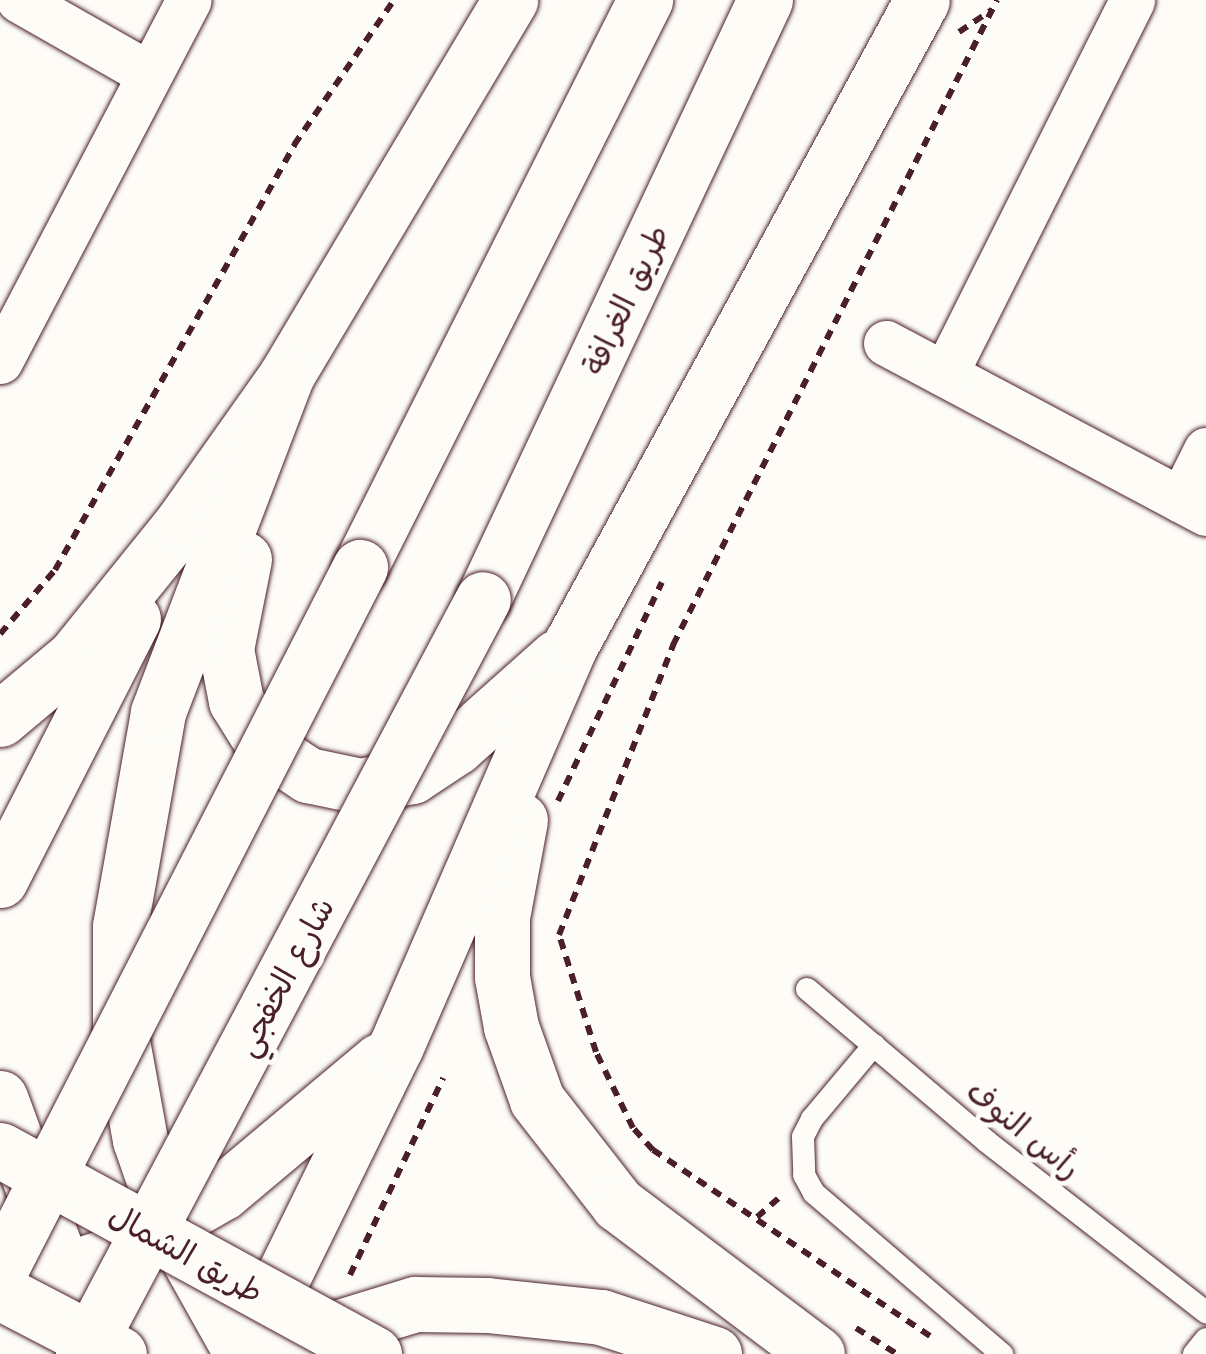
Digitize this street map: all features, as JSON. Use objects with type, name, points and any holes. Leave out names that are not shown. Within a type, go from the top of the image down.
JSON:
[{"type":"highway","points":[[0,718],[74,657],[182,523],[286,376],[510,0]]},
{"type":"highway","points":[[0,1270],[645,0]]},
{"type":"highway","name":"طريق الغرافة","points":[[483,599],[765,0]]},
{"type":"highway","points":[[243,1354],[396,1046],[571,644],[937,18]]},
{"type":"highway","points":[[286,376],[226,649],[236,701],[264,746],[308,776],[342,783],[360,786],[412,776],[456,747],[571,644]]},
{"type":"highway","points":[[243,1354],[168,1224],[140,1140],[120,1030],[128,858],[158,712],[286,376]]},
{"type":"highway","points":[[0,880],[182,523]]},
{"type":"highway","name":"شارع الخفجي","points":[[86,1354],[483,599]]},
{"type":"highway","points":[[571,644],[509,858],[502,917],[505,1004],[528,1080],[547,1119],[618,1204],[832,1338]]},
{"type":"highway","points":[[0,1291],[68,1274],[223,1192],[396,1046]]},
{"type":"highway","points":[[0,1098],[68,1274],[86,1354]]},
{"type":"highway","name":"طريق الشمال","points":[[0,1150],[350,1342]]},
{"type":"highway","points":[[0,1291],[119,1354]]},
{"type":"highway","points":[[254,1354],[350,1342],[415,1304],[532,1308],[645,1328],[714,1354]]},
{"type":"street","points":[[19,0],[146,72]]},
{"type":"street","points":[[0,361],[12,311],[189,0]]},
{"type":"street","points":[[944,374],[1132,0]]},
{"type":"street","points":[[886,343],[1194,506],[1206,450]]},
{"type":"lane","name":"رأس النوف","points":[[807,989],[1206,1312]]},
{"type":"lane","points":[[874,1045],[812,1119],[800,1156],[804,1176],[814,1193],[1002,1354]]},
{"type":"lane","points":[[1194,1354],[1206,1339]]},
{"type":"path","points":[[0,634],[55,570],[294,144],[394,0]]},
{"type":"path","points":[[940,1344],[653,1150],[633,1128],[596,1052],[560,936],[674,645],[997,0]]},
{"type":"path","points":[[937,18],[992,10]]},
{"type":"path","points":[[555,808],[667,572]]},
{"type":"path","points":[[350,1342],[443,1078]]},
{"type":"path","points":[[832,1338],[897,1354]]}]
